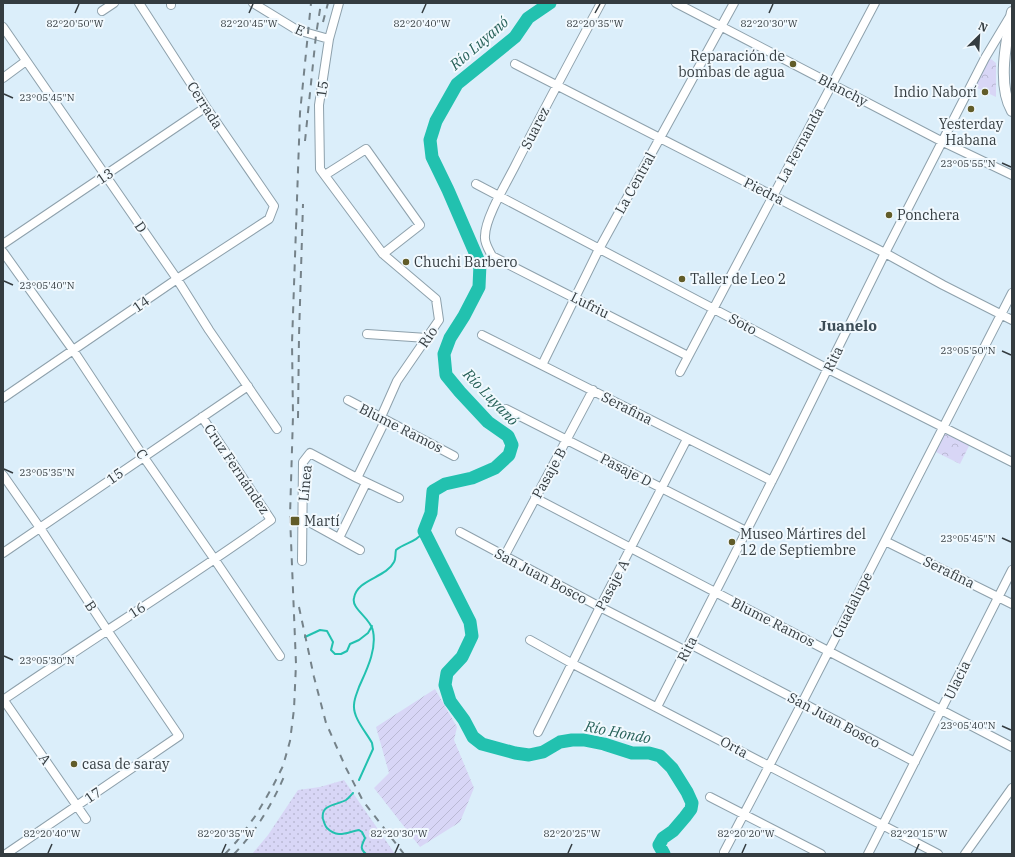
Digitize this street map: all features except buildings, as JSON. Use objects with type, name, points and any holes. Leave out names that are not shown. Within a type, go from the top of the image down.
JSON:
[{"type":"main road","points":[[1012,13],[1007,35],[1004,65],[1008,103],[1012,111]]},
{"type":"street","points":[[102,11],[114,3]]},
{"type":"street","name":"Cerrada","points":[[139,3],[206,107],[274,206]]},
{"type":"street","name":"E","points":[[253,3],[297,30],[329,39]]},
{"type":"street","name":"15","points":[[325,175],[320,169],[319,105],[329,39],[339,3]]},
{"type":"street","name":"Suarez","points":[[492,256],[486,245],[485,236],[488,221],[556,85],[601,3]]},
{"type":"street","name":"Blanchy","points":[[676,3],[942,142],[1012,175]]},
{"type":"street","name":"La Central","points":[[542,365],[599,249],[734,3]]},
{"type":"street","name":"La Fernanda","points":[[680,372],[875,3]]},
{"type":"street","name":"Rita","points":[[657,707],[772,481],[885,253],[985,58],[1012,13]]},
{"type":"street","name":"D","points":[[3,27],[177,279],[209,330],[277,429]]},
{"type":"street","points":[[3,78],[26,61]]},
{"type":"street","name":"Piedra","points":[[516,64],[885,253],[943,286],[1012,320]]},
{"type":"street","name":"13","points":[[3,244],[106,176],[206,107]]},
{"type":"street","points":[[325,175],[366,149],[420,225],[383,254]]},
{"type":"street","name":"Río","points":[[325,175],[383,254],[436,299],[439,320],[397,381],[381,417],[383,425],[357,478]]},
{"type":"street","name":"Soto","points":[[476,184],[828,369],[1012,462]]},
{"type":"street","name":"14","points":[[3,398],[177,279],[269,219],[274,206]]},
{"type":"street","name":"C","points":[[3,252],[73,350],[143,456],[280,656]]},
{"type":"street","name":"Lufriu","points":[[492,256],[688,356]]},
{"type":"street","name":"Guadalupe","points":[[724,852],[1012,293]]},
{"type":"street","points":[[367,334],[427,338]]},
{"type":"street","name":"Serafina","points":[[482,335],[772,481]]},
{"type":"street","name":"15","points":[[3,553],[143,456],[248,386]]},
{"type":"street","name":"Pasaje B","points":[[504,556],[593,390]]},
{"type":"street","name":"Blume Ramos","points":[[348,400],[454,456]]},
{"type":"street","name":"Pasaje D","points":[[506,409],[746,531]]},
{"type":"street","name":"Cruz Fernández","points":[[202,417],[271,520]]},
{"type":"street","name":"Pasaje A","points":[[538,732],[600,607],[632,549],[687,439]]},
{"type":"street","name":"Línea","points":[[302,561],[303,462],[310,453],[357,478]]},
{"type":"street","name":"B","points":[[3,475],[179,736]]},
{"type":"street","points":[[357,478],[399,498]]},
{"type":"street","points":[[339,538],[366,483]]},
{"type":"street","name":"Blume Ramos","points":[[535,498],[1012,747]]},
{"type":"street","points":[[302,518],[360,550]]},
{"type":"street","name":"16","points":[[3,700],[215,560],[271,520]]},
{"type":"street","name":"San Juan Bosco","points":[[460,532],[600,607],[802,703],[915,762]]},
{"type":"street","name":"Serafina","points":[[885,541],[1012,604]]},
{"type":"street","name":"Ulacia","points":[[868,854],[1012,570]]},
{"type":"street","name":"Orta","points":[[530,640],[573,664],[938,854]]},
{"type":"street","name":"A","points":[[3,700],[78,805],[86,819]]},
{"type":"street","name":"17","points":[[6,854],[179,736]]},
{"type":"street","points":[[965,854],[1012,788]]},
{"type":"street","points":[[710,797],[821,854]]},
{"type":"green space","points":[[991,59],[996,63],[996,97],[973,86],[987,60]]},
{"type":"green space","points":[[944,431],[970,444],[960,464],[934,451]]},
{"type":"green space","points":[[435,689],[457,727],[454,740],[474,788],[460,822],[420,847],[374,788],[389,773],[376,727]]},
{"type":"green space","points":[[344,780],[395,854],[252,854],[268,835],[298,790],[320,787]]},
{"type":"waterway","name":"Río Luyanó","points":[[550,3],[528,18],[515,37],[457,84],[436,121],[430,140],[432,157],[480,264],[479,287],[464,316],[450,338],[444,354],[446,375],[488,422],[508,436],[512,445],[509,455],[495,468],[472,478],[445,484],[433,491],[431,513],[424,531],[470,622],[472,636],[462,657],[447,673],[445,685],[450,701],[464,720],[473,737],[482,744],[515,753],[529,755],[543,752],[560,742],[584,740],[604,744],[632,753],[649,753],[660,756],[672,768],[692,803],[691,809],[685,817],[673,831],[663,838],[659,845],[664,854]]},
{"type":"waterway","name":"Río Luyanó","points":[[359,780],[373,749],[372,743],[360,725],[354,710],[354,703],[370,660],[374,638],[371,626],[355,606],[354,598],[360,587],[366,582],[385,572],[390,567],[395,561],[396,550],[418,538],[424,531]]},
{"type":"waterway","points":[[305,637],[320,630],[327,631],[333,642],[331,650],[335,654],[341,654],[347,651],[350,644],[359,640],[368,633],[372,626]]},
{"type":"waterway","name":"Río Luyanó","points":[[353,793],[343,802],[330,806],[324,810],[323,819],[326,827],[335,833],[343,834],[359,830],[362,832],[365,838],[362,848],[366,854]]},
{"type":"railway","points":[[225,854],[237,841],[256,815],[283,766],[290,741],[294,709],[296,664],[290,516],[293,416],[292,343],[300,113],[311,3]]},
{"type":"railway","points":[[305,141],[316,35],[321,3]]},
{"type":"railway","points":[[323,22],[328,3]]},
{"type":"railway","points":[[298,418],[303,204]]},
{"type":"railway","points":[[299,607],[314,677],[326,723],[346,768],[363,801],[404,854]]},
{"type":"railway","points":[[234,854],[264,816],[276,795],[286,772]]},
{"type":"place","name":"Reparación de bombas de agua","points":[[793,64]]},
{"type":"place","name":"Indio Naborí","points":[[985,92]]},
{"type":"place","name":"Yesterday Habana","points":[[971,109]]},
{"type":"place","name":"Ponchera","points":[[889,215]]},
{"type":"place","name":"Chuchi Barbero","points":[[406,262]]},
{"type":"place","name":"Taller de Leo 2","points":[[682,279]]},
{"type":"place","name":"Martí","points":[[295,521]]},
{"type":"place","name":"Museo Mártires del 12 de Septiembre","points":[[732,542]]},
{"type":"place","name":"casa de saray","points":[[74,764]]},
{"type":"district","name":"Juanelo","points":[[848,325]]},
{"type":"water label","name":"Río Hondo","points":[[618,732]]}]
